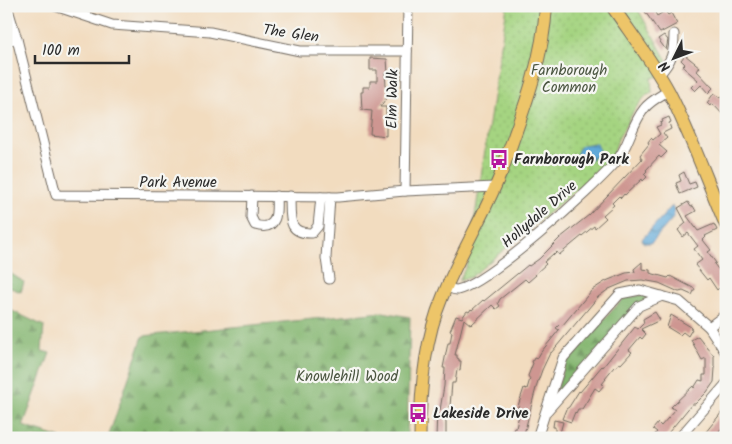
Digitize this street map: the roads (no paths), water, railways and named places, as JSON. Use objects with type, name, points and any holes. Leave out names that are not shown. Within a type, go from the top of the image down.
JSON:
[{"type":"highway","points":[[501,173],[539,61],[546,6]]},
{"type":"highway","points":[[612,6],[668,91],[724,219]]},
{"type":"main road","points":[[420,438],[426,356],[436,314],[446,287],[501,173]]},
{"type":"street","name":"Park Avenue","points":[[7,6],[56,195],[326,197],[404,191],[495,188]]},
{"type":"street","name":"The Glen","points":[[55,6],[112,25],[210,32],[300,51],[407,51]]},
{"type":"street","name":"Elm Walk","points":[[404,191],[408,6]]},
{"type":"street","points":[[659,75],[671,59],[674,49],[674,34]]},
{"type":"street","points":[[6,40],[17,39]]},
{"type":"street","name":"Hollydale Drive","points":[[446,287],[458,290],[471,285],[505,261],[568,208],[619,158],[643,109],[668,91]]},
{"type":"street","points":[[252,196],[251,217],[255,225],[268,227],[274,222],[277,212],[276,196]]},
{"type":"street","points":[[290,196],[293,228],[297,232],[304,234],[312,233],[318,226],[326,197]]},
{"type":"street","points":[[326,197],[326,258],[329,279]]},
{"type":"street","points":[[537,438],[563,358],[620,294],[640,290],[679,301],[709,327],[726,353]]},
{"type":"street","points":[[544,415],[639,306],[662,296]]},
{"type":"street","points":[[709,327],[726,314]]},
{"type":"street","points":[[679,438],[726,384]]},
{"type":"water","points":[[726,140],[726,183],[723,181],[720,154]]},
{"type":"water","points":[[597,143],[600,153],[588,161],[578,163],[577,153],[582,145]]},
{"type":"water","points":[[672,206],[674,209],[673,218],[651,243],[644,243],[642,239]]},
{"type":"place","name":"Farnborough Park","points":[[499,159]]},
{"type":"place","name":"Lakeside Drive","points":[[418,413]]},
{"type":"park label","name":"Farnborough Common","points":[[569,78]]},
{"type":"park label","name":"Knowlehill Wood","points":[[347,376]]}]
